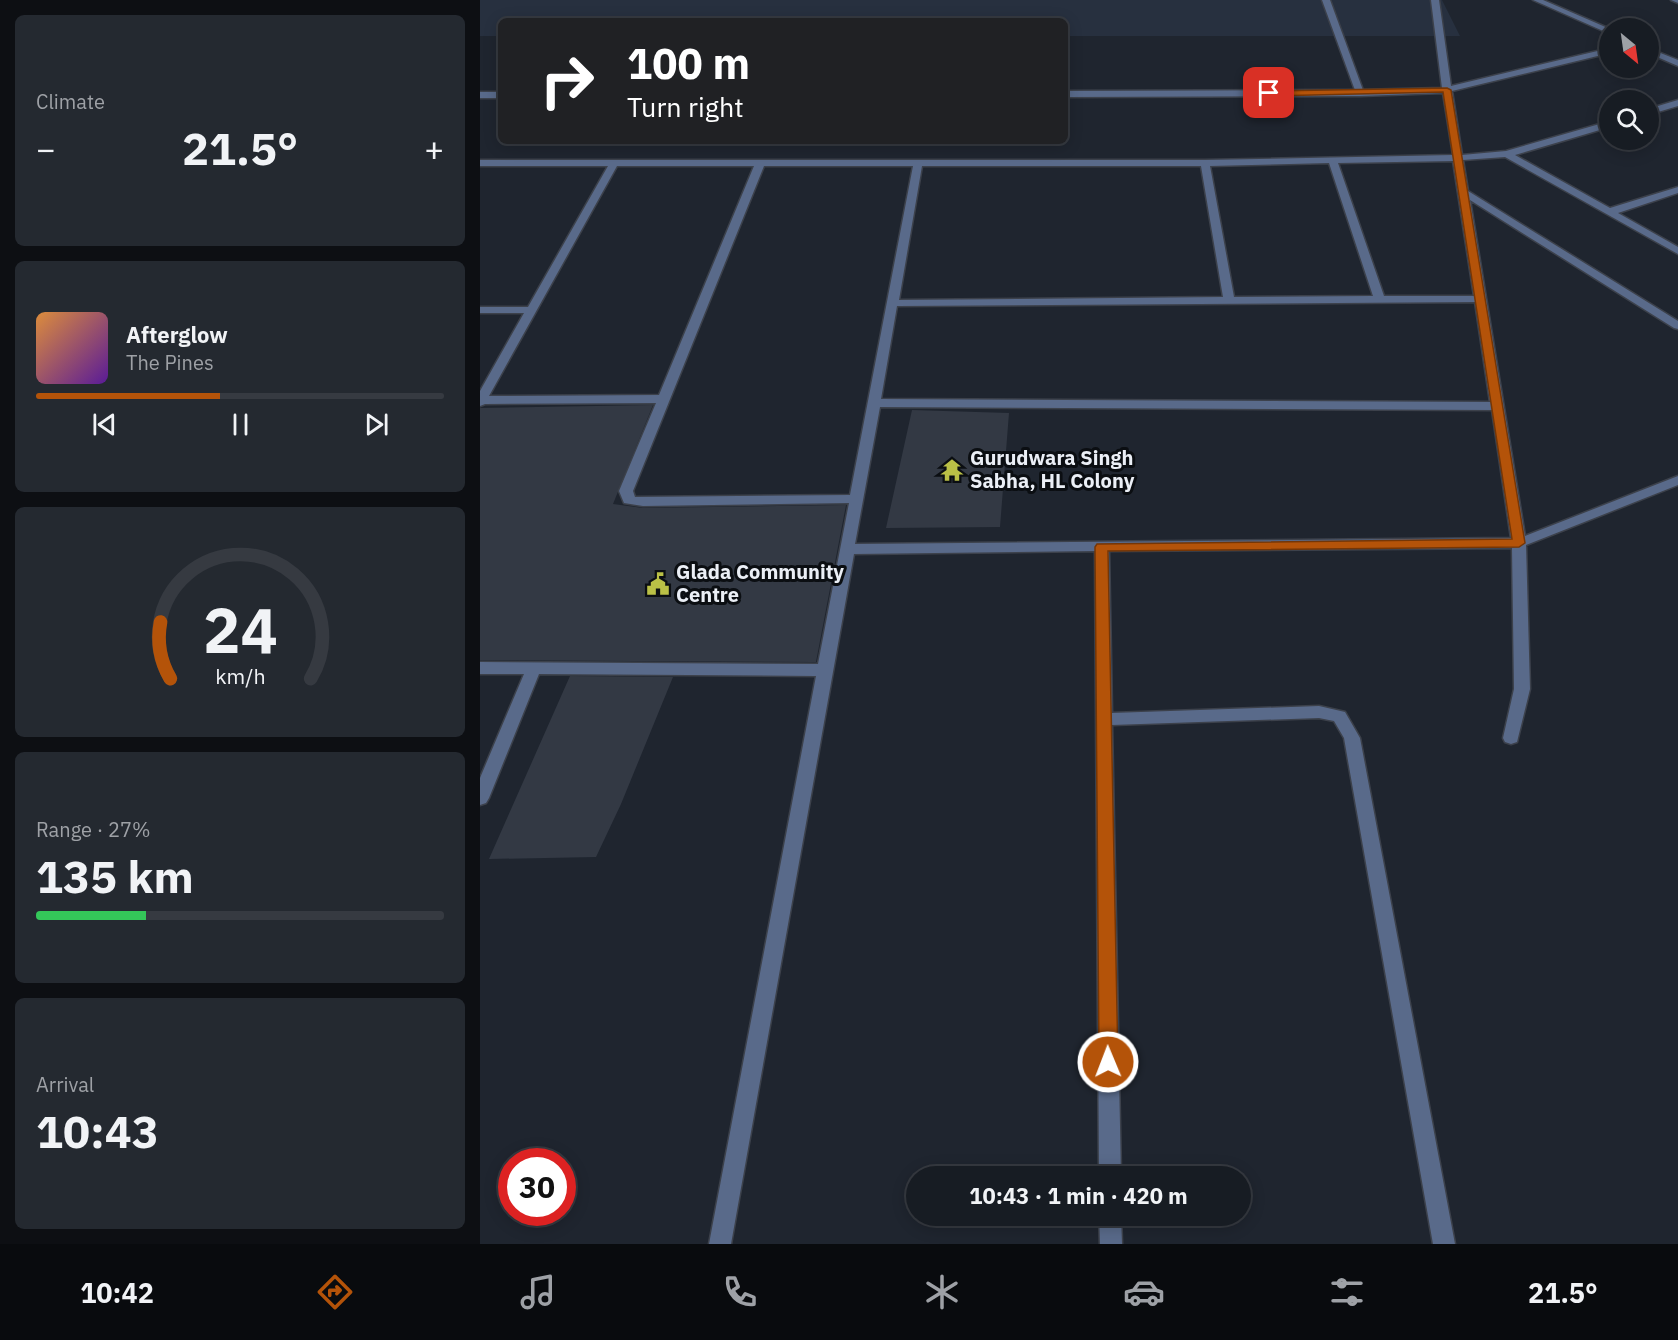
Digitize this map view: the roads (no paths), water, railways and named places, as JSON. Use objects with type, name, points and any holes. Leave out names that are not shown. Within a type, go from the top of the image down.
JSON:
[{"type":"street","points":[[1326,0],[1360,93]]},
{"type":"street","points":[[1435,0],[1447,90],[1519,543],[1522,689],[1511,738]]},
{"type":"street","points":[[1537,0],[1599,27]]},
{"type":"street","points":[[1068,94],[1360,93],[1447,90],[1599,53]]},
{"type":"street","points":[[1659,55],[1678,63]]},
{"type":"street","points":[[480,95],[498,94]]},
{"type":"street","points":[[1659,109],[1678,104]]},
{"type":"street","points":[[480,163],[1334,162],[1507,154],[1599,127]]},
{"type":"street","points":[[1507,154],[1678,251]]},
{"type":"street","points":[[1334,162],[1379,299]]},
{"type":"street","points":[[480,401],[614,163]]},
{"type":"street","points":[[760,163],[626,492],[629,500],[643,502],[856,499]]},
{"type":"street","points":[[720,1244],[918,163]]},
{"type":"street","points":[[1205,163],[1229,300]]},
{"type":"street","points":[[1609,212],[1678,190]]},
{"type":"street","points":[[1463,192],[1678,326]]},
{"type":"street","points":[[892,303],[1480,299]]},
{"type":"street","points":[[480,310],[532,310]]},
{"type":"street","points":[[480,401],[663,399]]},
{"type":"street","points":[[874,403],[1497,406]]},
{"type":"street","points":[[847,549],[1519,543],[1678,480]]},
{"type":"street","points":[[1102,547],[1110,1166]]},
{"type":"street","points":[[480,668],[825,670]]},
{"type":"street","points":[[480,798],[534,668]]},
{"type":"street","points":[[1104,719],[1319,712],[1339,717],[1352,738],[1444,1244]]},
{"type":"street","points":[[1110,1226],[1111,1244]]},
{"type":"place","name":"Gurudwara Singh Sabha, HL Colony","points":[[952,470]]},
{"type":"place","name":"Glada Community Centre","points":[[658,584]]}]
